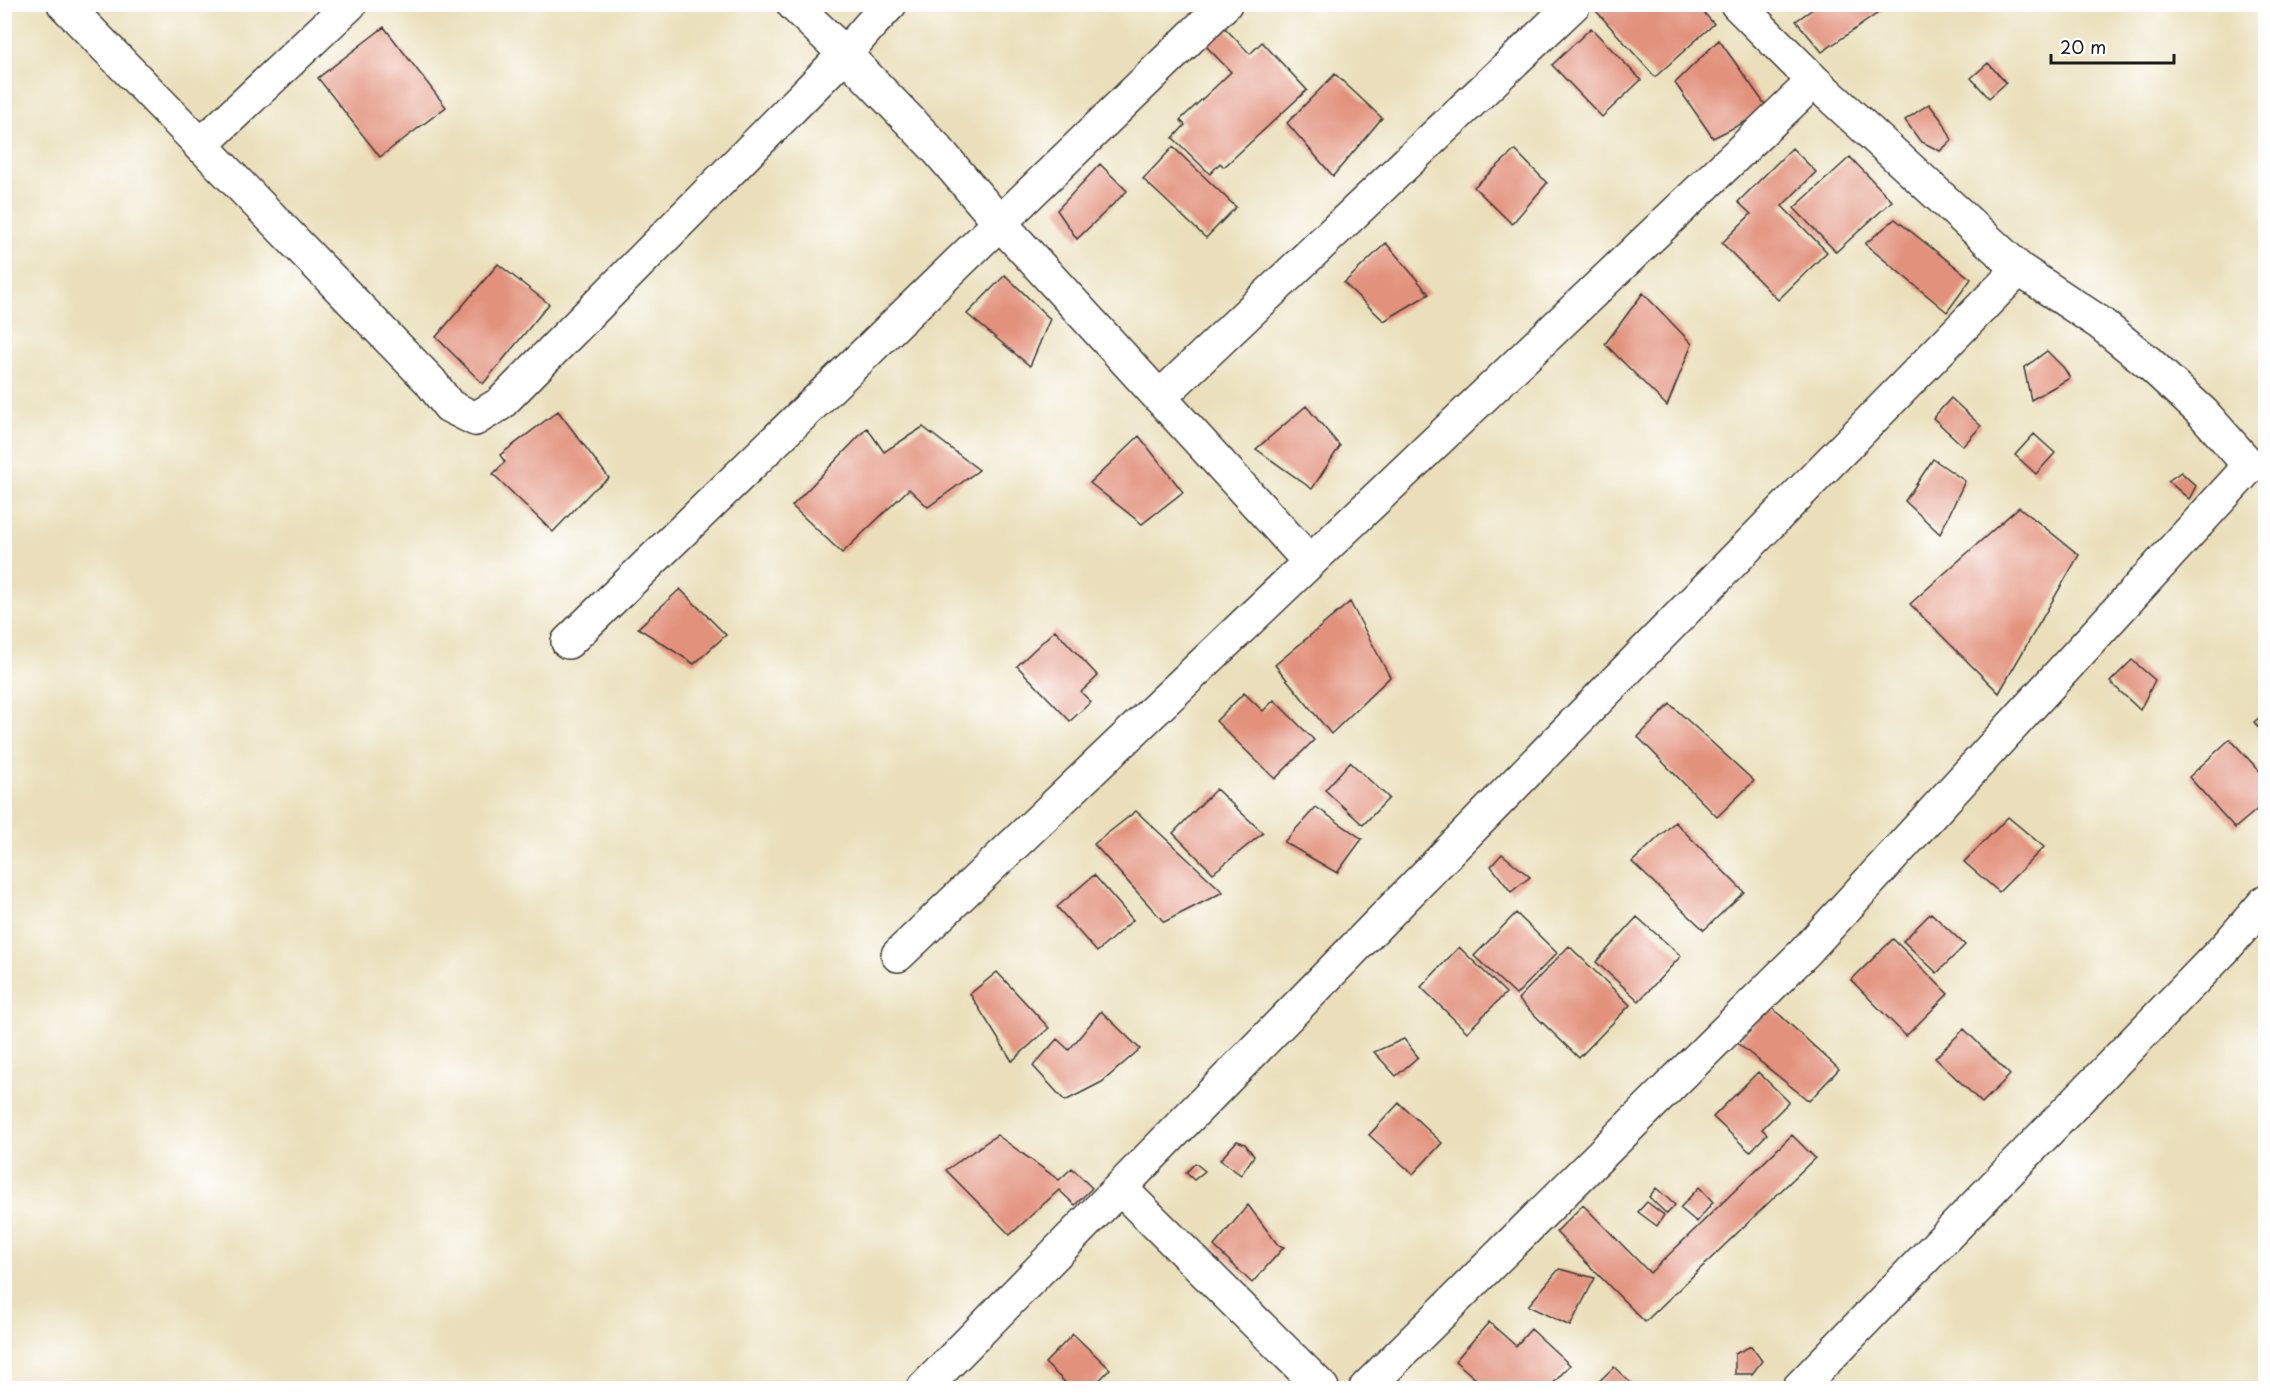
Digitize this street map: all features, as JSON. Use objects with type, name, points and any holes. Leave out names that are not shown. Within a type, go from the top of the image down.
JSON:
[{"type":"street","points":[[64,4],[429,381],[449,406],[475,419],[500,404],[845,54],[890,4]]},
{"type":"street","points":[[200,146],[350,4]]},
{"type":"street","points":[[793,4],[936,148],[1000,223],[1310,562]]},
{"type":"street","points":[[568,642],[1225,4]]},
{"type":"street","points":[[1160,397],[1574,4]]},
{"type":"street","points":[[1366,1389],[1805,951],[2250,466],[2203,413],[2149,363],[2100,323],[2019,269],[1814,81],[1737,4]]},
{"type":"street","points":[[898,955],[1814,81]]},
{"type":"street","points":[[924,1389],[2019,269]]},
{"type":"street","points":[[1799,1389],[2225,948],[2265,901]]},
{"type":"street","points":[[1121,1189],[1322,1389]]},
{"type":"building","points":[[1590,4],[1696,4],[1714,24],[1655,77]]},
{"type":"building","points":[[1820,4],[1891,4],[1822,52],[1796,21]]},
{"type":"building","points":[[1223,26],[1250,54],[1262,42],[1307,90],[1224,167],[1220,163],[1210,174],[1173,138],[1185,125],[1180,120],[1231,72],[1204,44]]},
{"type":"building","points":[[384,27],[446,107],[380,157],[318,78]]},
{"type":"building","points":[[1591,28],[1641,80],[1602,117],[1552,65]]},
{"type":"building","points":[[1719,40],[1769,110],[1713,138],[1675,83]]},
{"type":"building","points":[[1988,63],[2006,83],[1989,98],[1971,78]]},
{"type":"building","points":[[1335,74],[1382,118],[1333,176],[1287,123]]},
{"type":"building","points":[[1929,104],[1943,122],[1952,140],[1940,151],[1920,141],[1905,120]]},
{"type":"building","points":[[1173,147],[1236,207],[1206,238],[1143,179]]},
{"type":"building","points":[[1792,148],[1816,172],[1782,206],[1827,252],[1778,300],[1722,243],[1751,214],[1738,202]]},
{"type":"building","points":[[1515,150],[1547,183],[1512,224],[1474,187]]},
{"type":"building","points":[[1850,157],[1892,201],[1836,252],[1794,208]]},
{"type":"building","points":[[1100,164],[1127,191],[1077,239],[1057,210]]},
{"type":"building","points":[[1895,219],[1971,279],[1947,312],[1865,244]]},
{"type":"building","points":[[1386,243],[1429,294],[1384,321],[1344,283]]},
{"type":"building","points":[[498,264],[549,304],[483,384],[436,337]]},
{"type":"building","points":[[1005,275],[1050,319],[1030,366],[967,314]]},
{"type":"building","points":[[1643,293],[1692,344],[1667,406],[1605,344]]},
{"type":"building","points":[[2047,351],[2064,368],[2070,378],[2031,400],[2024,368]]},
{"type":"building","points":[[1951,398],[1981,426],[1963,446],[1933,418]]},
{"type":"building","points":[[1306,406],[1340,446],[1312,489],[1256,449]]},
{"type":"building","points":[[558,411],[609,478],[592,491],[553,532],[493,474],[505,462],[500,455]]},
{"type":"building","points":[[923,427],[979,470],[928,507],[909,489],[842,553],[792,506],[867,428],[884,452]]},
{"type":"building","points":[[2034,434],[2055,453],[2036,474],[2015,455]]},
{"type":"building","points":[[1139,436],[1183,492],[1142,524],[1090,483]]},
{"type":"building","points":[[1933,459],[1965,481],[1940,534],[1905,501]]},
{"type":"building","points":[[2181,472],[2196,486],[2189,499],[2168,481]]},
{"type":"building","points":[[2019,507],[2079,555],[1999,693],[1910,604]]},
{"type":"building","points":[[680,589],[726,635],[694,664],[638,628]]},
{"type":"building","points":[[1350,602],[1390,677],[1331,734],[1275,665]]},
{"type":"building","points":[[1055,630],[1098,676],[1081,692],[1091,702],[1070,721],[1017,666]]},
{"type":"building","points":[[2132,660],[2155,680],[2140,710],[2110,682]]},
{"type":"building","points":[[1244,693],[1263,711],[1274,700],[1314,740],[1275,779],[1216,721]]},
{"type":"building","points":[[1670,704],[1754,781],[1717,817],[1638,737]]},
{"type":"building","points":[[2266,712],[2266,735],[2254,722]]},
{"type":"building","points":[[2230,739],[2266,778],[2266,802],[2235,828],[2189,777]]},
{"type":"building","points":[[1350,762],[1389,798],[1363,825],[1325,790]]},
{"type":"building","points":[[1216,789],[1263,833],[1213,873],[1173,833]]},
{"type":"building","points":[[1316,807],[1362,839],[1337,873],[1284,842]]},
{"type":"building","points":[[1136,811],[1223,892],[1164,922],[1094,844]]},
{"type":"building","points":[[2008,817],[2044,847],[1999,892],[1964,862]]},
{"type":"building","points":[[1675,822],[1744,892],[1704,930],[1632,862]]},
{"type":"building","points":[[1502,854],[1530,877],[1511,892],[1491,866]]},
{"type":"building","points":[[1094,875],[1133,920],[1097,952],[1057,907]]},
{"type":"building","points":[[1516,913],[1557,953],[1516,995],[1474,956]]},
{"type":"building","points":[[1931,913],[1965,945],[1937,973],[1903,941]]},
{"type":"building","points":[[1637,917],[1681,956],[1639,1001],[1596,962]]},
{"type":"building","points":[[1893,939],[1948,994],[1906,1036],[1851,980]]},
{"type":"building","points":[[1569,946],[1630,1005],[1579,1058],[1518,999]]},
{"type":"building","points":[[1459,947],[1506,993],[1467,1032],[1421,987]]},
{"type":"building","points":[[997,972],[1049,1028],[1012,1061],[970,994]]},
{"type":"building","points":[[1769,1005],[1839,1069],[1809,1101],[1737,1043]]},
{"type":"building","points":[[1101,1011],[1140,1049],[1102,1082],[1065,1101],[1033,1066],[1057,1039],[1069,1050]]},
{"type":"building","points":[[1964,1029],[2010,1075],[1982,1103],[1935,1058]]},
{"type":"building","points":[[1404,1039],[1418,1057],[1396,1076],[1374,1052]]},
{"type":"building","points":[[1758,1072],[1789,1102],[1762,1129],[1767,1134],[1750,1152],[1713,1117]]},
{"type":"building","points":[[1399,1103],[1442,1143],[1413,1174],[1369,1135]]},
{"type":"building","points":[[997,1135],[1059,1180],[1072,1168],[1092,1188],[1075,1205],[1059,1190],[1010,1235],[946,1170]]},
{"type":"building","points":[[1792,1135],[1815,1158],[1645,1322],[1556,1232],[1583,1205],[1650,1273]]},
{"type":"building","points":[[1237,1141],[1245,1144],[1254,1156],[1241,1175],[1220,1160]]},
{"type":"building","points":[[1195,1163],[1205,1171],[1194,1180],[1186,1173]]},
{"type":"building","points":[[1699,1187],[1713,1202],[1697,1222],[1680,1208]]},
{"type":"building","points":[[1656,1188],[1675,1205],[1667,1214],[1649,1197]]},
{"type":"building","points":[[1647,1202],[1664,1215],[1657,1226],[1638,1212]]},
{"type":"building","points":[[1248,1205],[1278,1245],[1284,1247],[1252,1283],[1214,1246]]},
{"type":"building","points":[[1559,1269],[1595,1278],[1570,1326],[1528,1306]]},
{"type":"building","points":[[1489,1322],[1516,1346],[1531,1329],[1570,1365],[1549,1388],[1486,1388],[1455,1361]]},
{"type":"building","points":[[1073,1334],[1110,1369],[1092,1388],[1071,1388],[1045,1363]]},
{"type":"building","points":[[1751,1346],[1762,1361],[1752,1374],[1735,1374],[1735,1354]]},
{"type":"building","points":[[1614,1367],[1636,1388],[1592,1388]]}]
